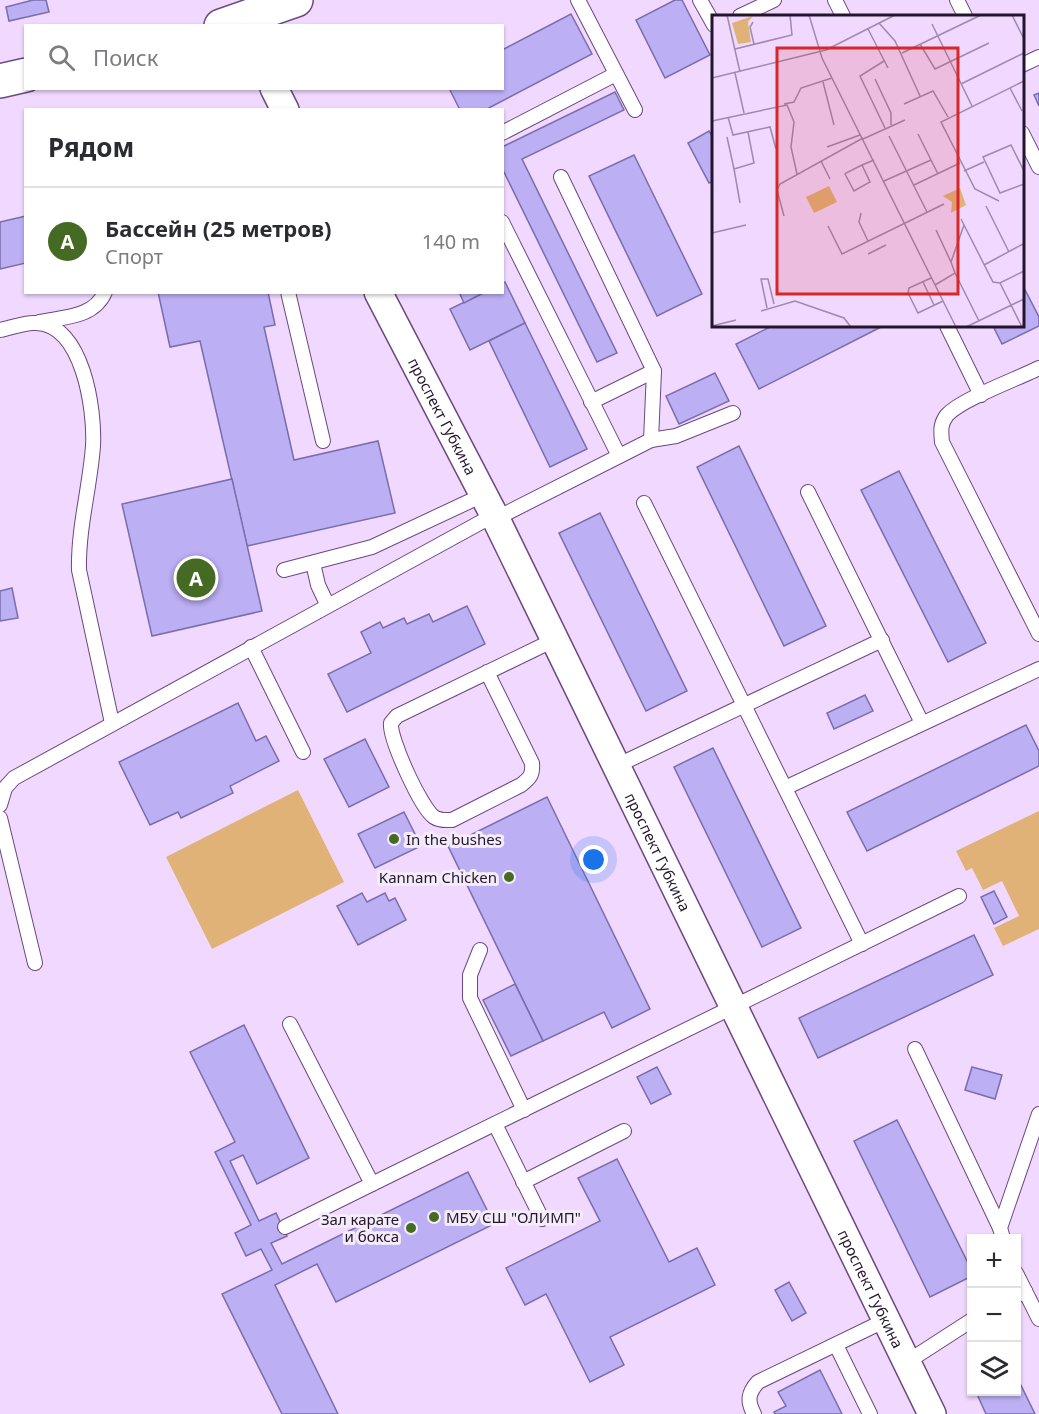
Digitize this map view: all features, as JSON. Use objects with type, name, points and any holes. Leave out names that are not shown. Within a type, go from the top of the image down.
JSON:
[{"type":"main road","points":[[237,18],[296,0]]},
{"type":"main road","points":[[0,81],[24,75]]},
{"type":"street","points":[[275,90],[284,108]]},
{"type":"street","name":"проспект Губкина","points":[[379,294],[491,510],[933,1414]]},
{"type":"lane","points":[[578,0],[635,110]]},
{"type":"lane","points":[[700,0],[712,21]]},
{"type":"lane","points":[[742,15],[774,0]]},
{"type":"lane","points":[[835,0],[842,15]]},
{"type":"lane","points":[[957,0],[964,15]]},
{"type":"lane","points":[[1024,64],[1039,57]]},
{"type":"lane","points":[[504,132],[616,74]]},
{"type":"lane","points":[[1024,136],[1039,167]]},
{"type":"lane","points":[[561,177],[654,371],[651,440]]},
{"type":"lane","points":[[504,226],[619,456]]},
{"type":"lane","points":[[0,330],[84,313],[93,308],[104,294]]},
{"type":"lane","points":[[288,294],[323,441]]},
{"type":"lane","points":[[36,322],[57,328],[70,341],[79,360],[93,423],[93,446],[79,551],[79,570],[112,723]]},
{"type":"lane","points":[[947,327],[981,395]]},
{"type":"lane","points":[[1039,369],[981,395],[948,414],[941,426],[942,442],[1039,633]]},
{"type":"lane","points":[[591,402],[654,371]]},
{"type":"lane","points":[[284,570],[372,547],[491,510],[619,456],[651,440],[676,436],[734,413]]},
{"type":"lane","points":[[808,492],[922,723]]},
{"type":"lane","points":[[644,503],[787,787],[862,944]]},
{"type":"lane","points":[[0,805],[5,788],[14,778],[251,647],[491,510]]},
{"type":"lane","points":[[313,563],[320,591],[327,604]]},
{"type":"lane","points":[[488,672],[532,764],[530,778],[521,785],[452,820],[442,820],[427,810],[393,740],[392,723],[397,716],[554,640]]},
{"type":"lane","points":[[616,766],[882,640]]},
{"type":"lane","points":[[251,647],[303,752]]},
{"type":"lane","points":[[787,787],[1039,669]]},
{"type":"lane","points":[[0,818],[35,963]]},
{"type":"lane","points":[[285,1227],[959,896]]},
{"type":"lane","points":[[480,950],[470,975],[470,998],[524,1110]]},
{"type":"lane","points":[[290,1024],[372,1184]]},
{"type":"lane","points":[[915,1049],[1002,1233]]},
{"type":"lane","points":[[1002,1233],[1039,1114]]},
{"type":"lane","points":[[495,1124],[542,1219]]},
{"type":"lane","points":[[523,1182],[624,1131]]},
{"type":"lane","points":[[1021,1294],[1039,1319]]},
{"type":"lane","points":[[754,1414],[749,1400],[751,1390],[758,1382],[886,1320]]},
{"type":"lane","points":[[907,1362],[967,1323]]},
{"type":"lane","points":[[836,1345],[870,1414]]},
{"type":"shaded area","points":[[298,790],[344,882],[212,949],[166,857]]},
{"type":"shaded area","points":[[1039,811],[1039,929],[1003,946],[994,928],[1019,916],[1002,881],[983,890],[972,868],[966,871],[956,851]]},
{"type":"building","points":[[33,0],[46,0],[49,12],[9,21],[6,7]]},
{"type":"building","points":[[675,0],[682,0],[710,55],[665,78],[636,20]]},
{"type":"building","points":[[571,14],[592,54],[489,108],[459,108],[450,90],[504,90],[504,49]]},
{"type":"building","points":[[615,92],[624,110],[522,159],[617,353],[597,362],[504,172],[504,146]]},
{"type":"building","points":[[1039,93],[1039,106],[1034,95]]},
{"type":"building","points":[[709,131],[712,136],[712,182],[709,183],[688,143]]},
{"type":"building","points":[[634,155],[702,294],[657,316],[589,176]]},
{"type":"building","points":[[24,216],[24,263],[0,269],[0,222]]},
{"type":"building","points":[[504,283],[525,323],[470,350],[450,309],[481,294],[504,294]]},
{"type":"building","points":[[1024,288],[1039,317],[1039,326],[1002,344],[994,327],[1024,327]]},
{"type":"building","points":[[158,294],[268,294],[275,325],[264,327],[294,460],[378,441],[395,513],[247,546],[200,341],[170,347]]},
{"type":"building","points":[[460,294],[481,294],[464,303]]},
{"type":"building","points":[[525,323],[587,449],[550,467],[489,341]]},
{"type":"building","points":[[770,327],[881,327],[759,389],[736,344]]},
{"type":"building","points":[[715,373],[729,401],[679,424],[666,396]]},
{"type":"building","points":[[739,446],[826,626],[784,646],[697,467]]},
{"type":"building","points":[[899,471],[986,643],[948,662],[861,490]]},
{"type":"building","points":[[232,479],[262,611],[152,636],[122,504]]},
{"type":"building","points":[[600,513],[687,691],[646,711],[559,533]]},
{"type":"building","points":[[12,588],[18,618],[0,621],[0,591]]},
{"type":"building","points":[[467,606],[485,644],[347,712],[328,674],[371,653],[361,632],[380,622],[383,628],[404,618],[407,624],[429,614],[433,622]]},
{"type":"building","points":[[865,695],[873,711],[834,729],[827,713]]},
{"type":"building","points":[[238,703],[256,741],[266,736],[279,761],[230,786],[233,793],[181,818],[178,812],[150,825],[119,762]]},
{"type":"building","points":[[1026,725],[1039,751],[1039,766],[867,851],[847,812]]},
{"type":"building","points":[[365,739],[389,787],[349,807],[324,759]]},
{"type":"building","points":[[713,748],[801,928],[762,947],[674,767]]},
{"type":"building","points":[[547,797],[650,1009],[612,1028],[604,1012],[543,1041],[448,846]]},
{"type":"building","points":[[404,812],[421,846],[375,868],[358,834]]},
{"type":"building","points":[[994,891],[1007,917],[994,924],[981,897]]},
{"type":"building","points":[[362,893],[367,902],[385,893],[389,901],[395,898],[406,920],[358,945],[337,906]]},
{"type":"building","points":[[974,935],[993,975],[818,1058],[799,1018]]},
{"type":"building","points":[[515,984],[543,1041],[511,1056],[483,1000]]},
{"type":"building","name":"МБУ СШ \"ОЛИМП\"","points":[[244,1025],[309,1158],[257,1184],[243,1155],[230,1161],[259,1221],[276,1213],[287,1236],[271,1243],[282,1264],[468,1172],[494,1224],[336,1302],[317,1264],[275,1285],[338,1414],[282,1414],[222,1294],[272,1270],[261,1249],[246,1256],[235,1233],[251,1225],[215,1152],[235,1142],[190,1052]]},
{"type":"building","points":[[657,1067],[671,1094],[651,1104],[637,1077]]},
{"type":"building","points":[[972,1067],[1002,1075],[995,1099],[965,1090]]},
{"type":"building","points":[[897,1120],[967,1261],[967,1278],[930,1297],[854,1141]]},
{"type":"building","points":[[617,1159],[669,1262],[697,1248],[715,1285],[610,1337],[624,1365],[590,1382],[546,1294],[525,1305],[506,1268],[600,1221],[578,1178]]},
{"type":"building","points":[[789,1282],[806,1313],[792,1321],[775,1290]]},
{"type":"building","points":[[820,1370],[842,1414],[775,1414],[774,1412],[786,1406],[778,1392]]},
{"type":"building","points":[[1021,1385],[1035,1414],[986,1414],[978,1396],[1021,1396]]},
{"type":"place","name":"Бассейн (25 метров)","points":[[196,578]]},
{"type":"place","name":"In the bushes","points":[[394,839]]},
{"type":"place","name":"Kannam Chicken","points":[[509,877]]},
{"type":"place","name":"МБУ СШ \"ОЛИМП\"","points":[[434,1217]]},
{"type":"place","name":"Зал карате и бокса","points":[[411,1228]]}]
